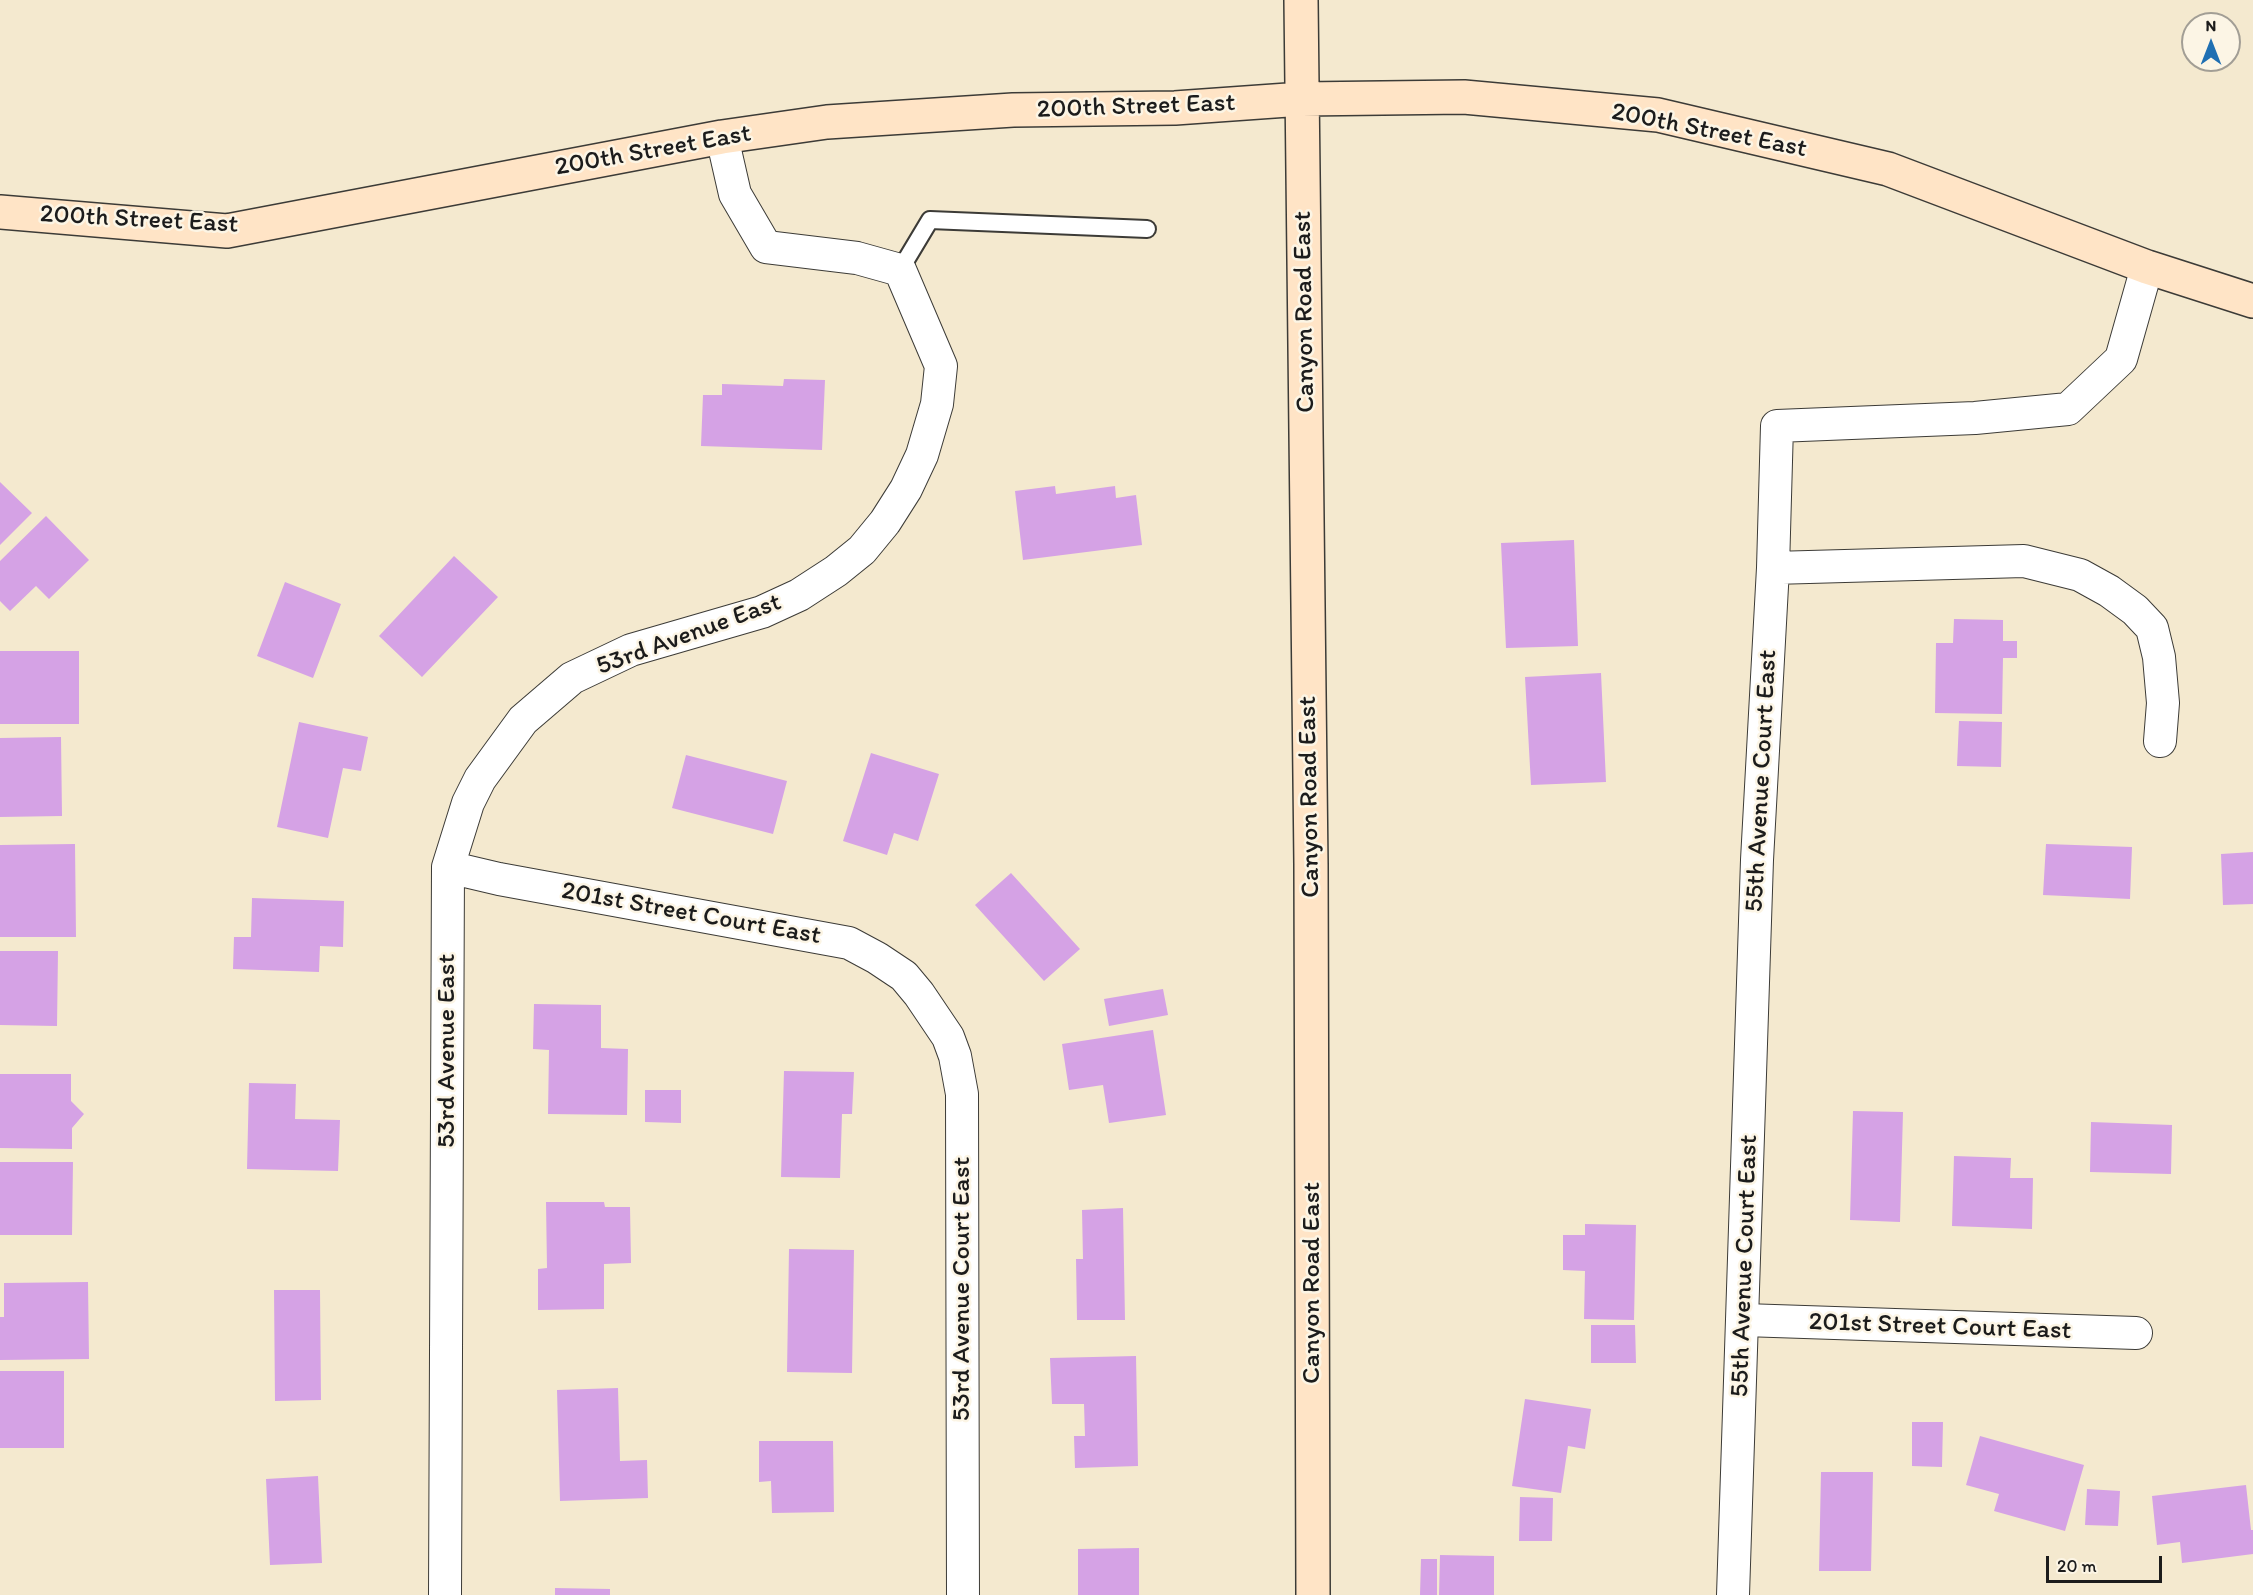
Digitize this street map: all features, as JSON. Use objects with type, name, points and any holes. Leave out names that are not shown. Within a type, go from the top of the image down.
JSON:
[{"type":"street","name":"Canyon Road East","points":[[1301,0],[1311,864],[1313,1595]]},
{"type":"street","name":"200th Street East","points":[[0,212],[227,231],[722,137],[827,122],[1013,110],[1175,108],[1302,99],[1464,97],[1658,115],[1888,169],[2147,267],[2253,301]]},
{"type":"street","points":[[722,137],[735,194],[766,247],[857,258],[900,270]]},
{"type":"street","name":"55th Avenue Court East","points":[[1733,1595],[1744,1320],[1757,860],[1773,568],[1776,426],[1975,418],[2068,409],[2121,359],[2147,267]]},
{"type":"street","name":"53rd Avenue East","points":[[445,1595],[448,867],[468,803],[480,779],[523,720],[572,678],[631,650],[762,612],[799,595],[836,572],[862,550],[885,522],[906,489],[922,455],[937,404],[941,366],[900,270]]},
{"type":"street","points":[[1773,568],[2024,561],[2080,575],[2109,591],[2135,610],[2152,628],[2159,657],[2163,704],[2160,741]]},
{"type":"street","name":"201st Street Court East","points":[[448,867],[499,879],[849,943],[904,976],[919,994]]},
{"type":"street","name":"53rd Avenue Court East","points":[[919,994],[948,1036],[955,1056],[962,1094],[963,1595]]},
{"type":"street","name":"201st Street Court East","points":[[1744,1320],[2136,1333]]},
{"type":"lane","points":[[900,270],[930,220],[1147,229]]},
{"type":"building","points":[[784,379],[825,380],[822,450],[701,446],[703,395],[722,395],[722,384],[783,386]]},
{"type":"building","points":[[0,482],[32,513],[0,545]]},
{"type":"building","points":[[1055,486],[1056,494],[1115,486],[1116,498],[1136,495],[1142,545],[1023,560],[1015,491]]},
{"type":"building","points":[[46,516],[89,560],[49,599],[36,586],[10,611],[0,601],[0,561]]},
{"type":"building","points":[[1574,540],[1578,646],[1506,648],[1501,543]]},
{"type":"building","points":[[454,556],[498,597],[422,677],[379,636]]},
{"type":"building","points":[[285,582],[341,604],[313,678],[257,656]]},
{"type":"building","points":[[1954,619],[2003,620],[2003,641],[2017,641],[2017,658],[2003,658],[2002,714],[1935,713],[1936,643],[1953,643]]},
{"type":"building","points":[[0,651],[79,651],[79,724],[0,724]]},
{"type":"building","points":[[1601,673],[1606,782],[1531,785],[1525,677]]},
{"type":"building","points":[[1959,721],[2002,722],[2001,767],[1957,766]]},
{"type":"building","points":[[299,722],[368,737],[361,771],[343,768],[328,838],[277,827]]},
{"type":"building","points":[[61,737],[62,816],[0,817],[0,738]]},
{"type":"building","points":[[871,753],[939,774],[918,841],[894,833],[887,855],[843,841]]},
{"type":"building","points":[[686,755],[787,781],[773,834],[672,808]]},
{"type":"building","points":[[75,844],[76,937],[0,937],[0,845]]},
{"type":"building","points":[[2046,844],[2132,847],[2130,899],[2043,895]]},
{"type":"building","points":[[2253,852],[2253,904],[2223,905],[2221,854]]},
{"type":"building","points":[[1011,873],[1080,949],[1044,981],[975,905]]},
{"type":"building","points":[[252,898],[344,901],[343,947],[320,946],[319,972],[233,969],[234,937],[251,937]]},
{"type":"building","points":[[0,951],[58,951],[57,1026],[0,1025]]},
{"type":"building","points":[[1163,989],[1168,1015],[1109,1026],[1104,999]]},
{"type":"building","points":[[534,1004],[601,1005],[601,1048],[628,1049],[627,1115],[548,1114],[549,1050],[533,1049]]},
{"type":"building","points":[[1153,1030],[1166,1115],[1109,1123],[1103,1085],[1069,1090],[1062,1044]]},
{"type":"building","points":[[784,1071],[854,1072],[852,1114],[842,1114],[840,1178],[781,1177]]},
{"type":"building","points":[[0,1074],[71,1074],[71,1101],[84,1114],[72,1128],[72,1149],[0,1148]]},
{"type":"building","points":[[249,1083],[296,1084],[295,1119],[340,1120],[338,1171],[247,1169]]},
{"type":"building","points":[[645,1090],[681,1090],[681,1123],[645,1122]]},
{"type":"building","points":[[1853,1111],[1903,1112],[1900,1222],[1850,1220]]},
{"type":"building","points":[[2091,1122],[2172,1125],[2171,1174],[2090,1172]]},
{"type":"building","points":[[1954,1156],[2011,1158],[2010,1178],[2033,1178],[2032,1229],[1952,1226]]},
{"type":"building","points":[[0,1162],[73,1162],[72,1235],[0,1235]]},
{"type":"building","points":[[546,1202],[604,1202],[605,1207],[630,1207],[631,1263],[604,1264],[604,1309],[538,1310],[538,1269],[547,1268]]},
{"type":"building","points":[[1123,1208],[1125,1320],[1077,1320],[1076,1259],[1083,1259],[1082,1210]]},
{"type":"building","points":[[1585,1224],[1636,1225],[1634,1320],[1584,1319],[1585,1271],[1563,1270],[1563,1235],[1585,1235]]},
{"type":"building","points":[[789,1249],[854,1250],[852,1373],[787,1372]]},
{"type":"building","points":[[88,1282],[89,1359],[0,1360],[0,1317],[4,1317],[4,1283]]},
{"type":"building","points":[[274,1290],[320,1290],[321,1400],[275,1401]]},
{"type":"building","points":[[1591,1325],[1635,1325],[1636,1363],[1591,1363]]},
{"type":"building","points":[[1136,1356],[1138,1466],[1075,1468],[1074,1436],[1085,1436],[1084,1404],[1052,1404],[1050,1358]]},
{"type":"building","points":[[0,1371],[64,1371],[64,1448],[0,1448]]},
{"type":"building","points":[[618,1388],[620,1461],[647,1460],[648,1498],[560,1501],[557,1390]]},
{"type":"building","points":[[1525,1399],[1591,1409],[1585,1449],[1568,1446],[1561,1493],[1512,1486]]},
{"type":"building","points":[[1912,1422],[1943,1422],[1942,1467],[1912,1466]]},
{"type":"building","points":[[1980,1436],[2084,1465],[2065,1531],[1994,1511],[1999,1494],[1966,1485]]},
{"type":"building","points":[[759,1441],[833,1441],[834,1512],[772,1513],[771,1481],[759,1482]]},
{"type":"building","points":[[1821,1472],[1873,1472],[1871,1571],[1819,1571]]},
{"type":"building","points":[[318,1476],[322,1563],[270,1565],[266,1479]]},
{"type":"building","points":[[2246,1485],[2251,1530],[2253,1530],[2253,1554],[2182,1563],[2180,1542],[2157,1545],[2152,1496]]},
{"type":"building","points":[[2087,1489],[2120,1491],[2118,1526],[2085,1525]]},
{"type":"building","points":[[1520,1497],[1553,1498],[1552,1541],[1519,1541]]},
{"type":"building","points":[[1139,1548],[1139,1595],[1078,1595],[1078,1549]]},
{"type":"building","points":[[1440,1555],[1494,1556],[1494,1595],[1439,1595]]},
{"type":"building","points":[[1421,1559],[1437,1559],[1437,1595],[1420,1595]]},
{"type":"building","points":[[555,1588],[610,1589],[610,1595],[555,1595]]}]
